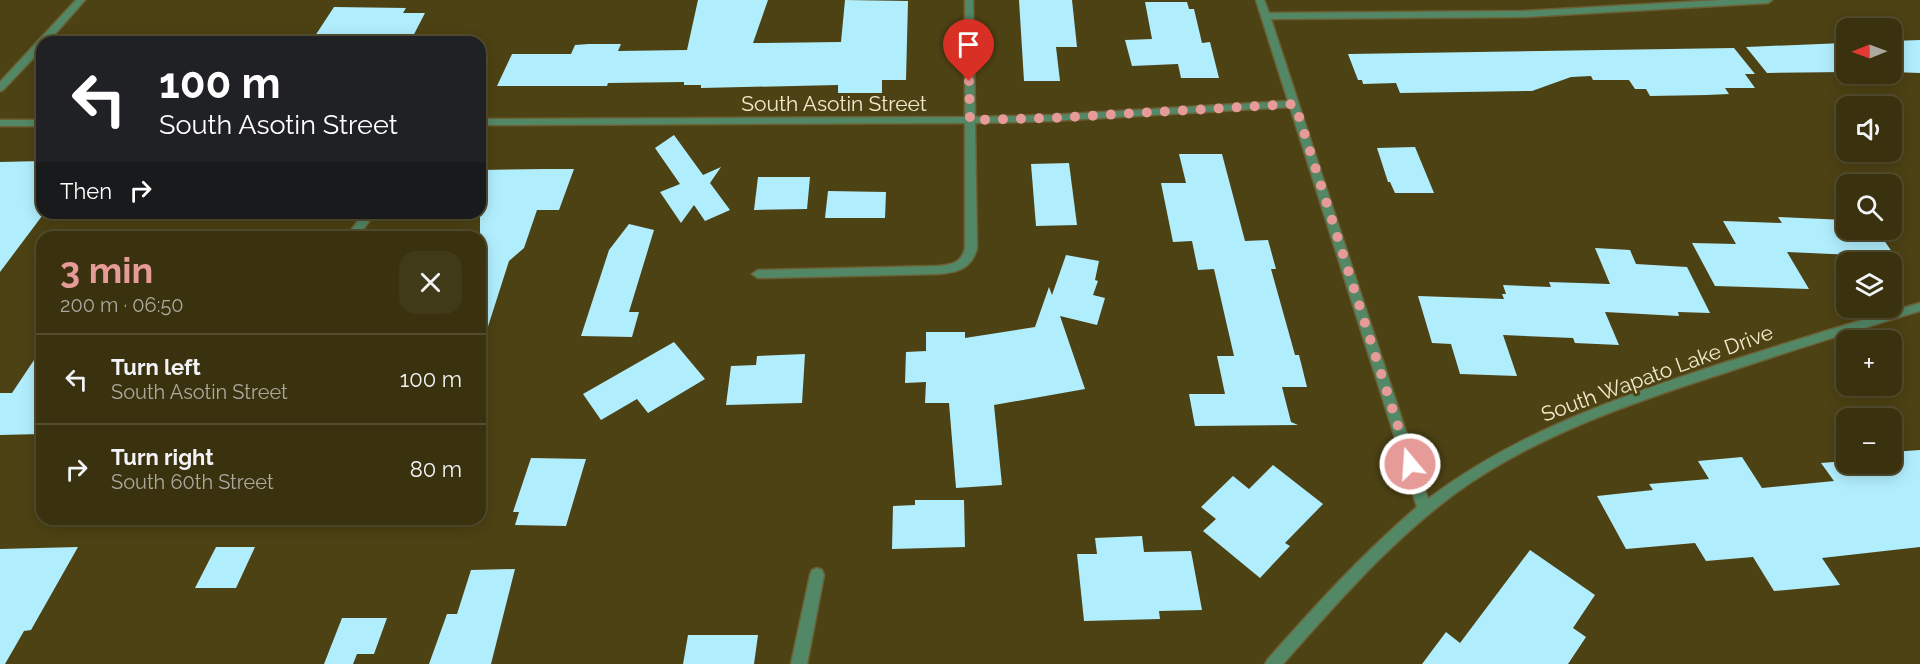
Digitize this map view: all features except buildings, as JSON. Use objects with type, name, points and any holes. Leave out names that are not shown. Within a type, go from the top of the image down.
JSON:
[{"type":"street","points":[[48,36],[81,0]]},
{"type":"street","points":[[758,274],[951,269],[963,264],[970,257],[972,248],[969,0]]},
{"type":"street","points":[[1260,0],[1425,509]]},
{"type":"street","points":[[1266,16],[1522,14],[1768,0]]},
{"type":"street","points":[[0,88],[36,49]]},
{"type":"street","name":"South Asotin Street","points":[[486,122],[970,120],[1052,118],[1295,104]]},
{"type":"street","points":[[0,123],[36,123]]},
{"type":"street","name":"South Wapato Lake Drive","points":[[1273,664],[1347,580],[1425,509],[1478,470],[1532,439],[1594,413],[1677,384],[1920,306]]},
{"type":"street","points":[[799,664],[817,575]]},
{"type":"route","points":[[969,81],[970,120],[1052,118],[1295,104],[1410,464]]}]
